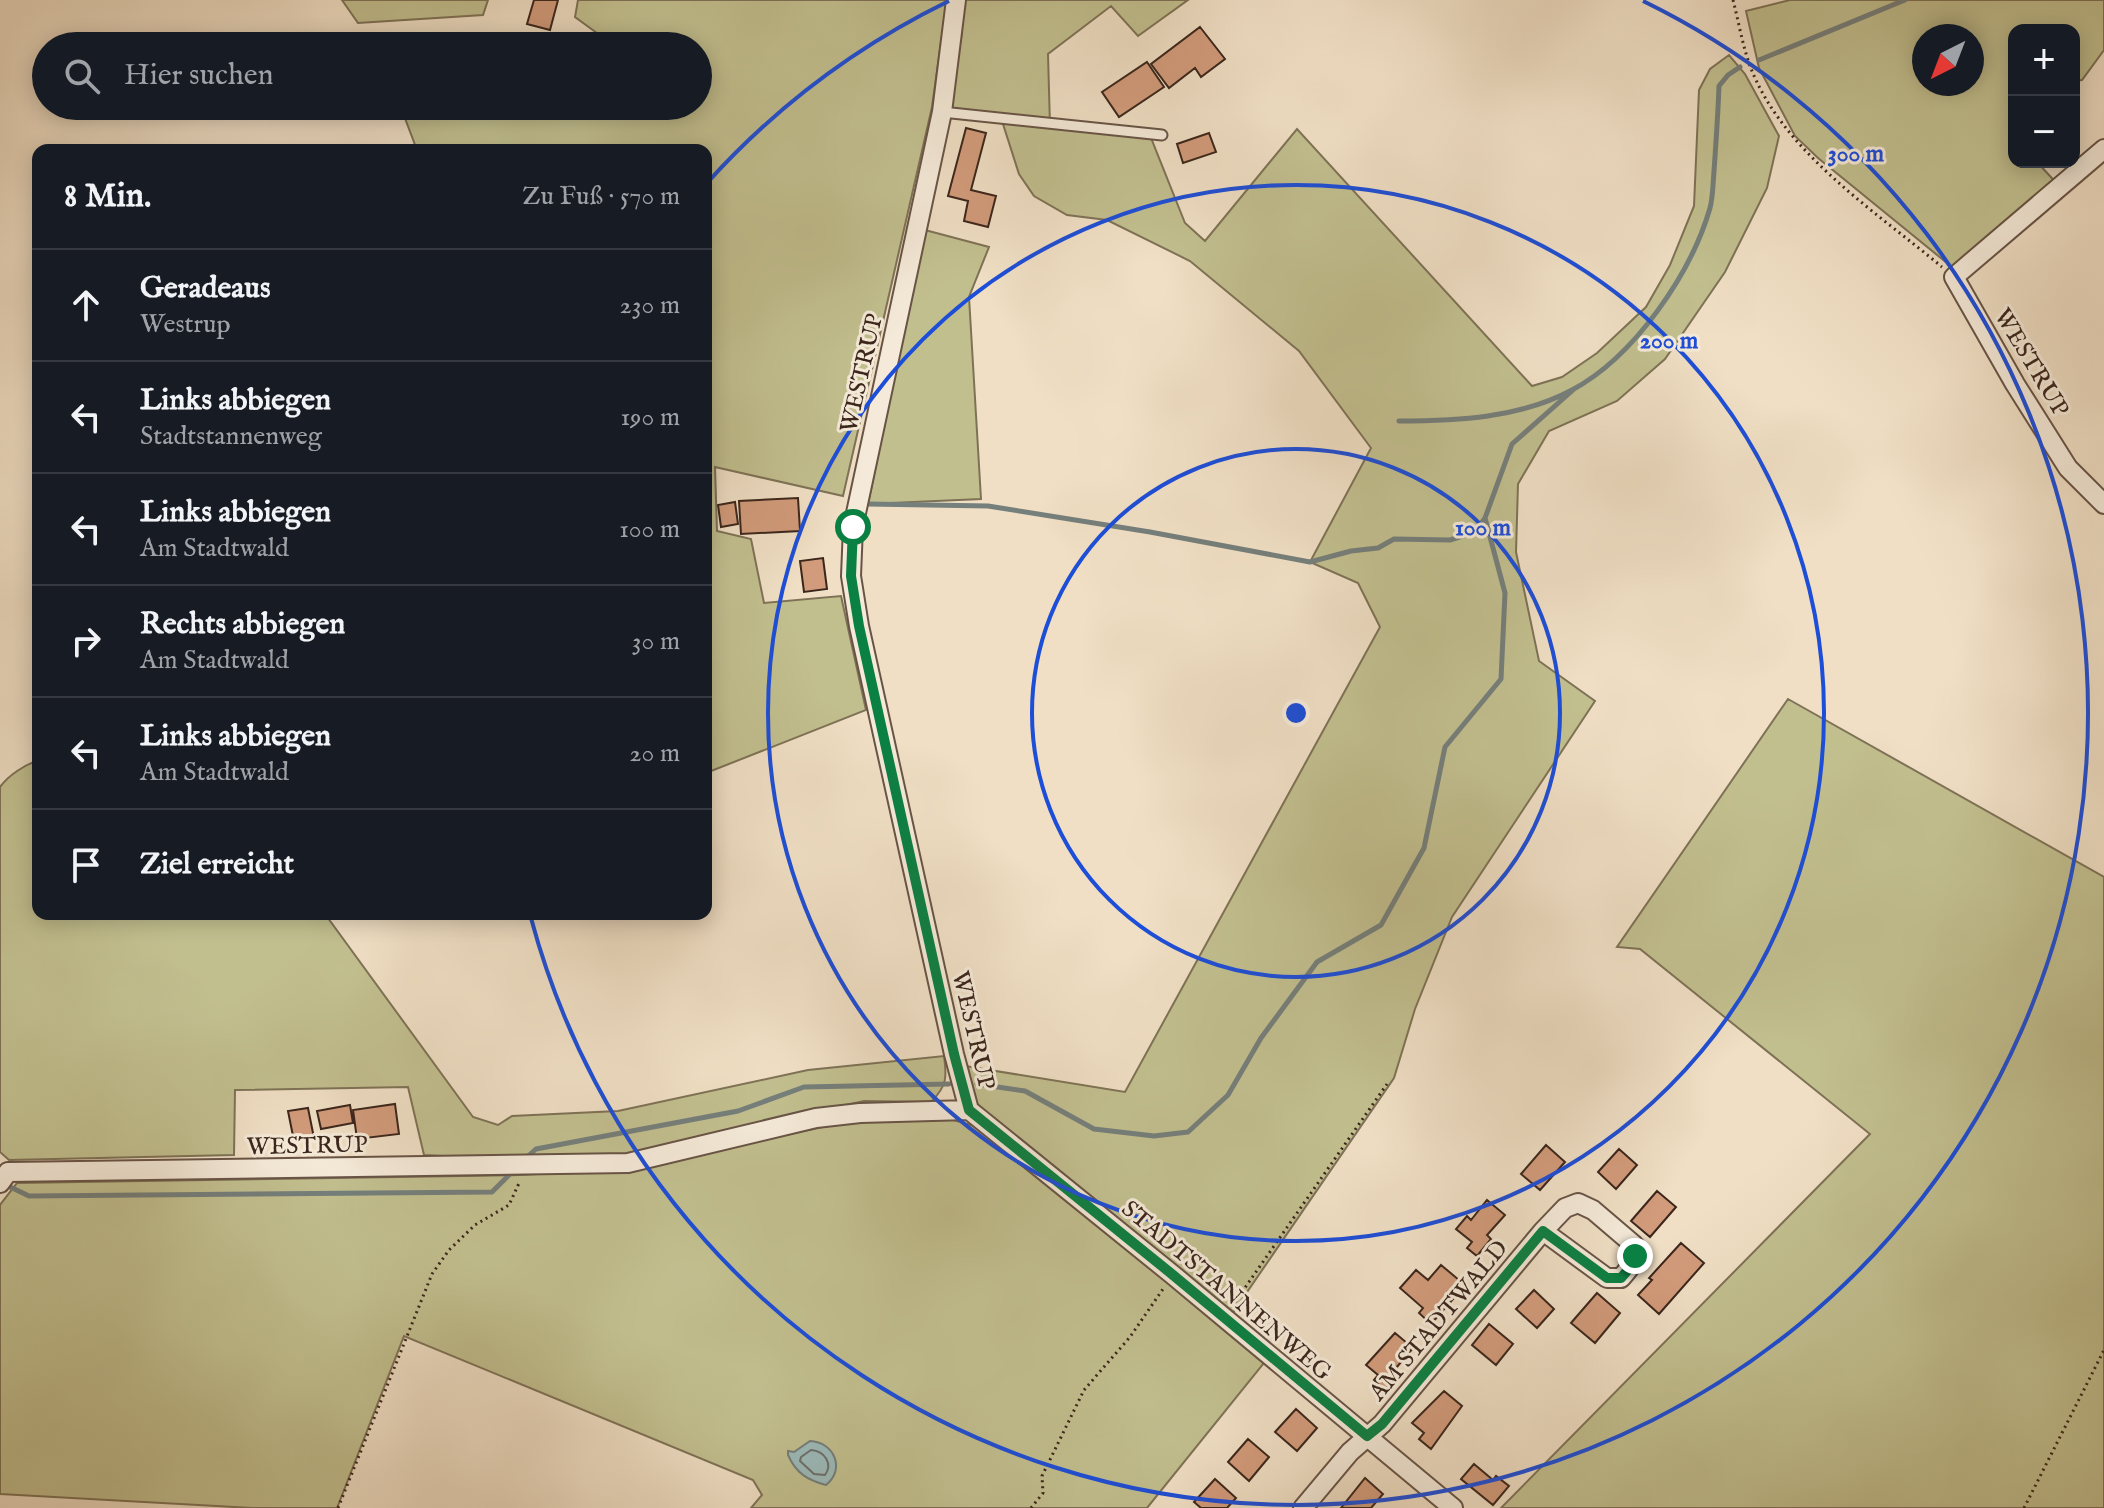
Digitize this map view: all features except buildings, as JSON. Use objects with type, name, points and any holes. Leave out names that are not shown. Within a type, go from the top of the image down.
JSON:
[{"type":"street","name":"WESTRUP","points":[[3,1173],[628,1163],[816,1118],[860,1113],[969,1110],[859,626],[850,550],[859,490],[915,247],[942,112],[956,0]]},
{"type":"street","points":[[1954,277],[2104,149]]},
{"type":"street","name":"WESTRUP","points":[[1954,277],[2015,384],[2068,468],[2104,504]]},
{"type":"street","name":"STADTSTANNENWEG","points":[[969,1110],[1453,1508]]},
{"type":"street","name":"AM STADTWALD","points":[[1303,1508],[1350,1452],[1382,1424],[1543,1231],[1565,1208],[1578,1203],[1593,1210],[1634,1245],[1635,1256],[1621,1278],[1607,1278],[1543,1231]]},
{"type":"lane","points":[[942,112],[1162,135]]},
{"type":"path","points":[[1733,0],[1752,71],[1791,137],[1817,163],[1954,277]]},
{"type":"path","points":[[1223,1318],[1387,1084]]},
{"type":"path","points":[[338,1508],[432,1274],[449,1250],[475,1225],[509,1205],[526,1166]]},
{"type":"path","points":[[1031,1508],[1043,1493],[1042,1476],[1084,1390],[1130,1337],[1173,1275]]},
{"type":"path","points":[[2024,1508],[2104,1350]]},
{"type":"shaded area","points":[[342,0],[488,0],[483,15],[358,23]]},
{"type":"shaded area","points":[[578,0],[1188,0],[1138,36],[1111,6],[1048,54],[1050,126],[1151,138],[1185,223],[1205,241],[1297,129],[1532,386],[1562,377],[1597,353],[1646,307],[1670,265],[1694,206],[1699,90],[1710,69],[1729,55],[1745,74],[1779,136],[1767,188],[1725,272],[1665,359],[1617,401],[1549,431],[1518,484],[1516,552],[1539,661],[1595,701],[1452,917],[1415,1009],[1394,1078],[1232,1314],[978,1106],[965,1066],[1125,1092],[1380,627],[1358,583],[1310,562],[1371,448],[1299,351],[1190,261],[1107,220],[1067,215],[1034,196],[1019,174],[1002,121],[949,115],[962,32],[944,21],[932,107],[843,496],[715,467],[717,531],[751,539],[764,603],[841,596],[866,710],[712,771],[712,144],[415,144],[406,120],[712,120],[712,32],[596,32],[575,17]]},
{"type":"shaded area","points":[[1790,0],[2104,0],[2104,50],[2082,80],[2080,24],[2008,24],[2008,168],[2043,168],[2061,188],[1958,272],[1795,136],[1759,68],[1746,11]]},
{"type":"shaded area","points":[[925,230],[989,247],[969,297],[981,499],[868,504]]},
{"type":"shaded area","points":[[1788,699],[2104,877],[2104,1508],[1501,1508],[1870,1134],[1640,949],[1617,947]]},
{"type":"shaded area","points":[[32,763],[32,920],[329,920],[473,1117],[498,1125],[512,1116],[618,1111],[808,1070],[944,1056],[943,1086],[931,1102],[864,1101],[622,1155],[517,1160],[424,1155],[408,1087],[235,1090],[234,1155],[9,1160],[0,1152],[0,787]]},
{"type":"shaded area","points":[[860,1119],[950,1119],[974,1126],[1064,1193],[1268,1358],[1147,1508],[751,1508],[762,1495],[753,1480],[404,1336],[337,1508],[252,1508],[0,1494],[0,1205],[17,1183],[520,1175],[626,1169]]},
{"type":"water","points":[[810,1441],[825,1446],[834,1457],[835,1472],[826,1485],[803,1475],[788,1455],[788,1451],[794,1452]]},
{"type":"waterway","points":[[1759,60],[1905,0]]},
{"type":"waterway","points":[[1399,421],[1488,416],[1531,407],[1572,390],[1617,357],[1638,335],[1674,286],[1701,233],[1712,195],[1719,86],[1740,67]]},
{"type":"waterway","points":[[977,1084],[1025,1091],[1094,1129],[1154,1136],[1188,1132],[1228,1095],[1261,1038],[1317,962],[1381,925],[1424,848],[1445,747],[1501,679],[1505,593],[1485,518],[1512,444],[1573,390]]},
{"type":"waterway","points":[[868,504],[988,506],[1310,562],[1351,551],[1378,548],[1394,539],[1450,540],[1475,532],[1485,518]]},
{"type":"waterway","points":[[526,1158],[536,1149],[738,1111],[804,1087],[949,1084]]},
{"type":"waterway","points":[[4,1184],[29,1196],[492,1192],[514,1170]]},
{"type":"route","points":[[853,527],[851,576],[859,626],[969,1110],[1367,1436],[1382,1424],[1543,1231],[1607,1278],[1621,1278],[1635,1256]]}]
